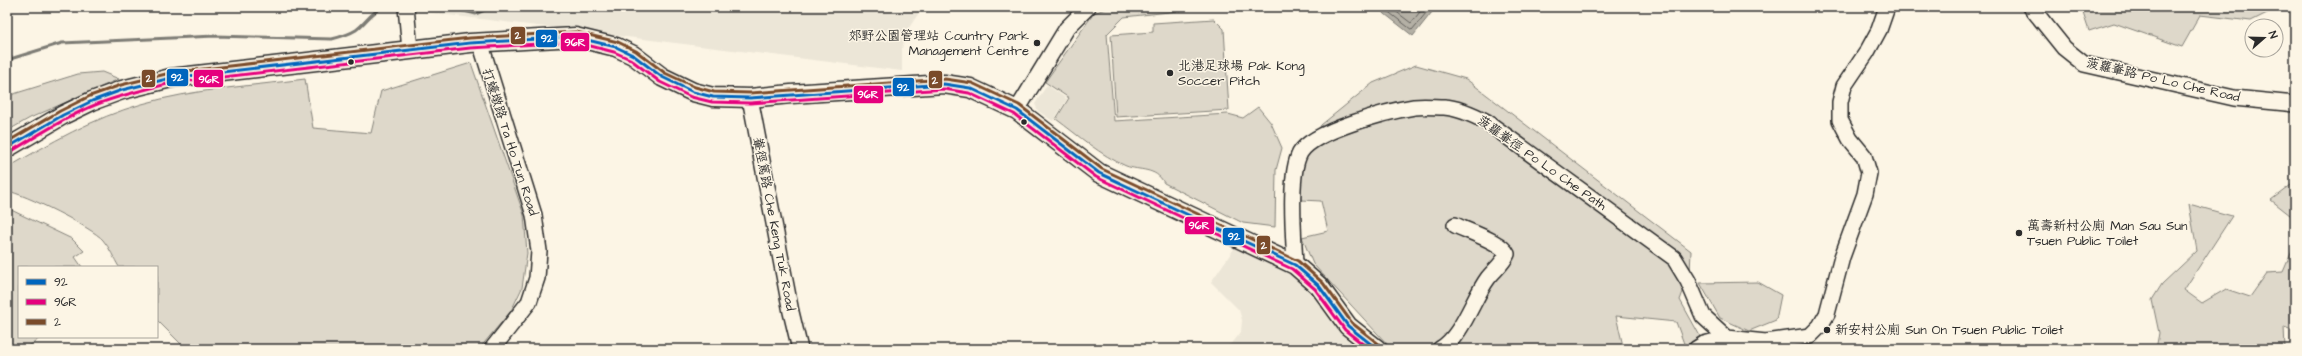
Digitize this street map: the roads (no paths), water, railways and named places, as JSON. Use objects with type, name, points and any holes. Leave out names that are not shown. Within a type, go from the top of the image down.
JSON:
[{"type":"main road","points":[[7,148],[63,115],[92,102],[148,82],[200,73],[480,42],[560,37],[596,41],[633,55],[662,77],[694,92],[713,97],[750,98],[944,84],[970,88],[1016,110],[1099,172],[1295,265],[1319,286],[1348,326],[1377,349]]},
{"type":"street","points":[[1016,110],[1067,28],[1088,7]]},
{"type":"street","points":[[1696,349],[1704,344],[1727,338],[1766,342],[1810,336],[1820,326],[1827,314],[1842,257],[1865,194],[1869,173],[1864,156],[1850,139],[1840,120],[1840,102],[1844,86],[1870,47],[1887,7]]},
{"type":"street","name":"菠蘿輋路 Po Lo Che Road","points":[[2032,7],[2064,48],[2084,64],[2234,98],[2295,104]]},
{"type":"street","points":[[406,12],[410,50]]},
{"type":"street","name":"打蠔墩路 Ta Ho Tun Road","points":[[480,42],[534,215],[539,251],[537,278],[529,302],[492,349]]},
{"type":"street","name":"輋徑篤路 Che Keng Tuk Road","points":[[750,98],[790,312],[800,349]]},
{"type":"street","name":"菠蘿輋徑 Po Lo Che Path","points":[[1295,265],[1292,206],[1300,154],[1307,145],[1322,135],[1371,117],[1415,107],[1446,107],[1468,113],[1487,122],[1674,258],[1688,281],[1703,316],[1727,338]]},
{"type":"street","points":[[1440,349],[1455,333],[1487,278],[1507,254],[1504,248],[1497,244],[1454,225]]},
{"type":"water","points":[[1376,7],[1436,7],[1413,36]]},
{"type":"waterway","points":[[7,60],[62,43],[215,36],[332,39],[347,35],[356,30],[375,12],[383,7]]},
{"type":"waterway","points":[[448,7],[476,14],[492,7]]},
{"type":"place","name":"郊野公園管理站 Country Park Management Centre","points":[[1037,43]]},
{"type":"place","name":"北港足球場 Pak Kong Soccer Pitch","points":[[1170,73]]},
{"type":"place","name":"萬壽新村公廁 Man Sau Sun Tsuen Public Toilet","points":[[2019,233]]},
{"type":"place","name":"新安村公廁 Sun On Tsuen Public Toilet","points":[[1827,330]]}]
